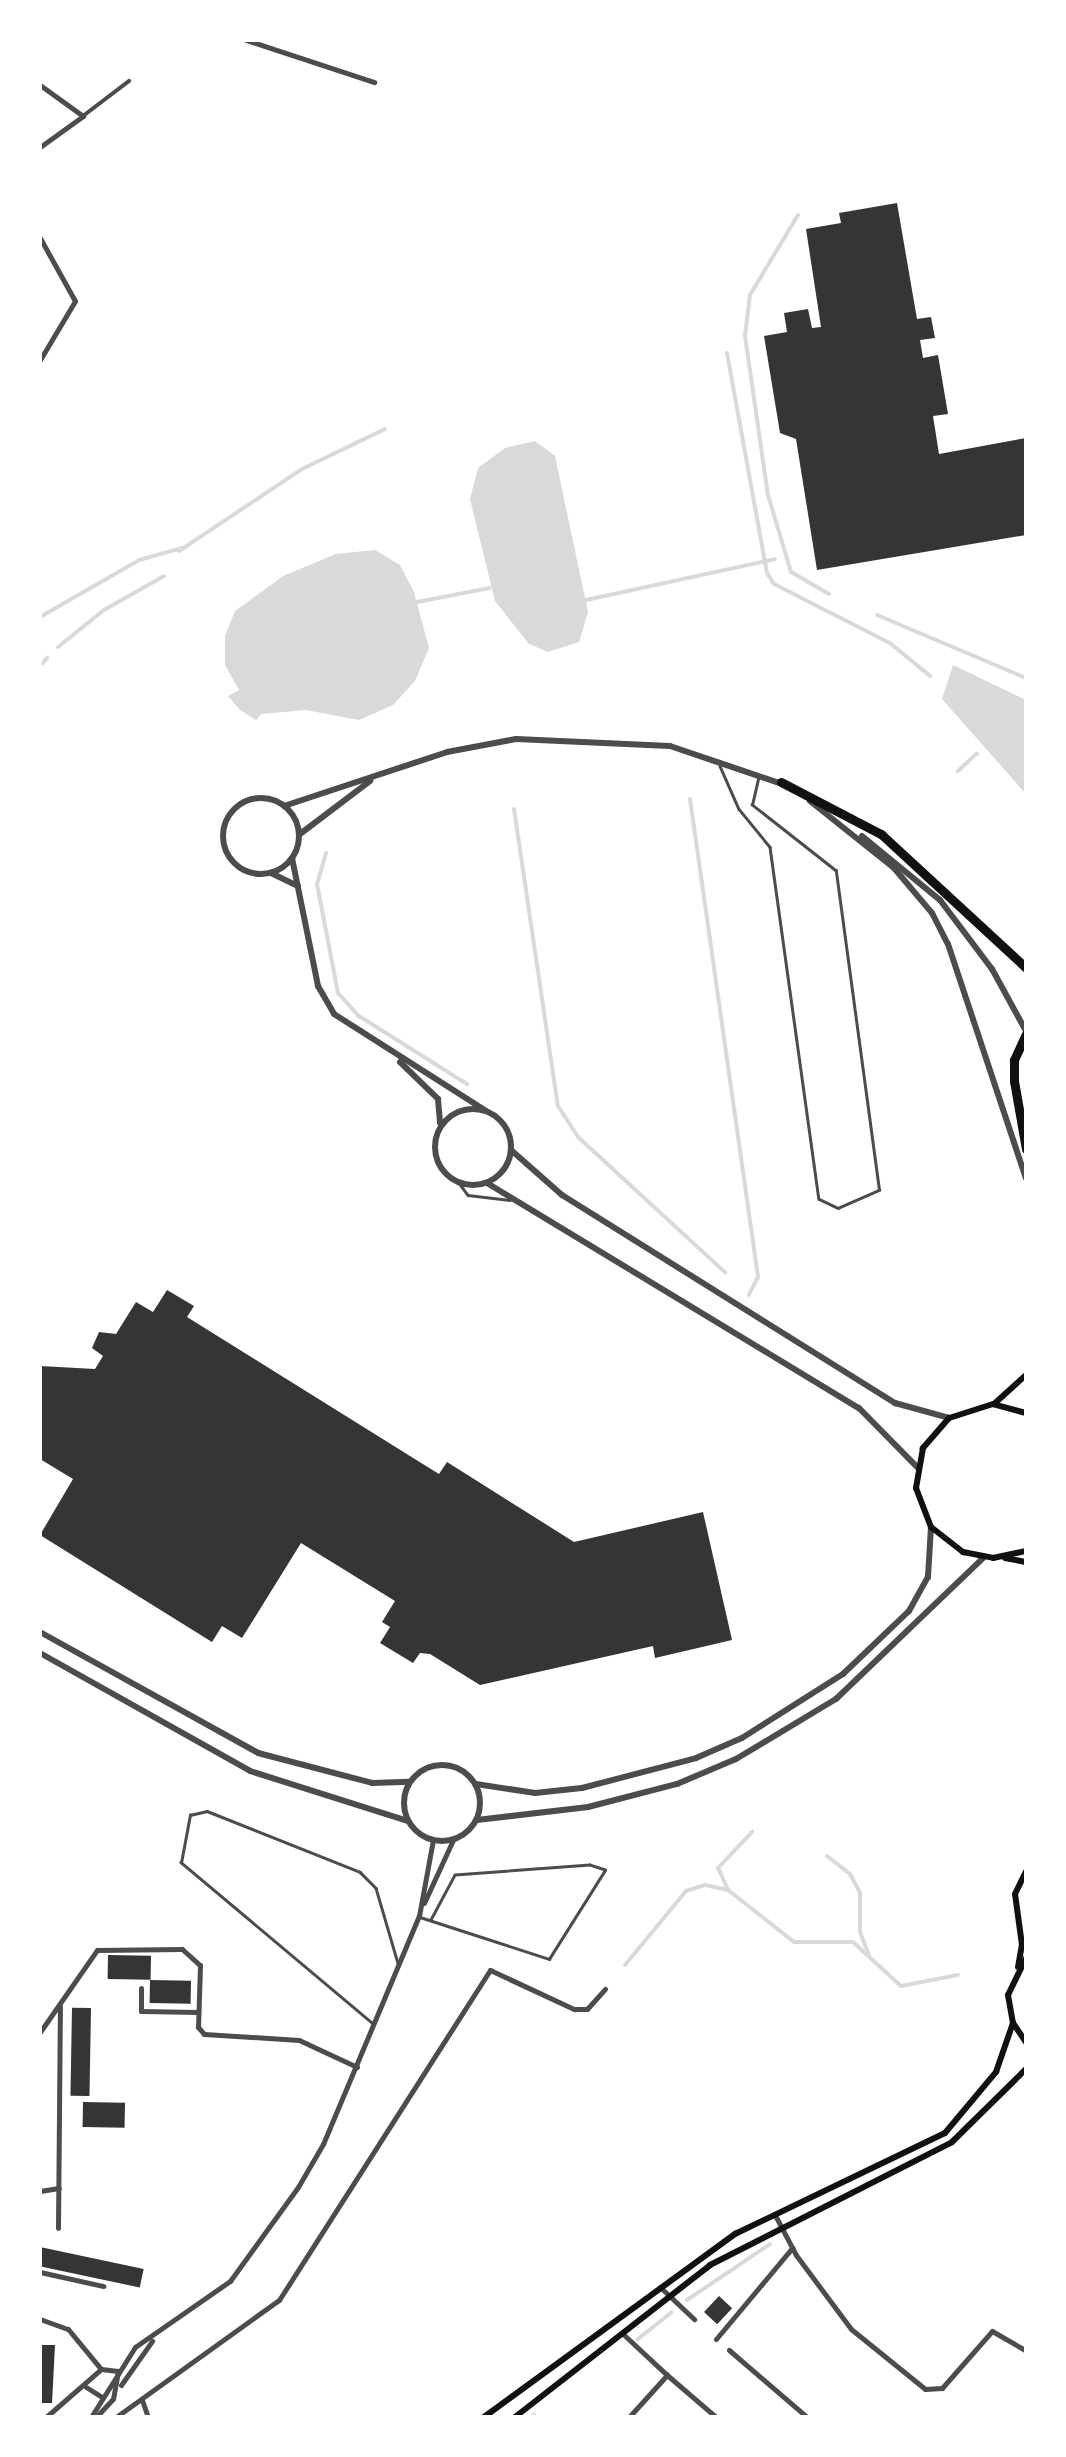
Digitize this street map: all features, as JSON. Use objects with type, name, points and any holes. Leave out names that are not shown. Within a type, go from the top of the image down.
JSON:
[{"type":"highway","points":[[780,782],[881,834],[1026,968]]},
{"type":"highway","points":[[1026,1033],[1014,1060],[1026,1149]]},
{"type":"main road","points":[[1026,1375],[993,1404],[949,1418],[934,1431],[917,1467],[916,1488],[931,1527],[963,1552],[1026,1562]]},
{"type":"main road","points":[[993,1404],[1026,1413]]},
{"type":"main road","points":[[1004,1558],[1026,1550]]},
{"type":"main road","points":[[484,2417],[660,2287],[775,2214],[945,2133],[996,2072],[1012,2023],[1008,1995],[1022,1945],[1015,1894],[1026,1871]]},
{"type":"main road","points":[[1018,1968],[1026,1958]]},
{"type":"main road","points":[[1012,2023],[1026,2042]]},
{"type":"main road","points":[[515,2417],[670,2296],[780,2225],[952,2142],[1026,2070]]},
{"type":"street","points":[[246,40],[266,43],[374,82]]},
{"type":"street","points":[[40,147],[129,81]]},
{"type":"street","points":[[40,85],[83,116]]},
{"type":"street","points":[[40,238],[46,259],[74,295],[40,360]]},
{"type":"street","points":[[299,887],[271,873],[248,873],[234,864],[224,846],[224,824],[236,807],[254,798],[284,806],[446,752],[516,739],[620,739],[719,759],[761,774],[832,816],[940,900],[1026,1033]]},
{"type":"street","points":[[378,776],[299,834],[292,858],[325,1001],[353,1030],[505,1126],[511,1150],[508,1164],[487,1183]]},
{"type":"street","points":[[284,806],[299,834]]},
{"type":"street","points":[[832,816],[894,868],[932,913],[1026,1178]]},
{"type":"street","points":[[271,873],[292,858]]},
{"type":"street","points":[[388,1052],[432,1090],[440,1126],[437,1162],[460,1183],[487,1183],[516,1198],[859,1408],[917,1467]]},
{"type":"street","points":[[440,1126],[460,1110],[486,1111]]},
{"type":"street","points":[[511,1150],[562,1195],[895,1403],[949,1418]]},
{"type":"street","points":[[40,1632],[258,1754],[372,1783],[410,1782],[442,1764],[461,1770],[476,1784],[535,1793],[582,1788],[696,1758],[742,1738],[844,1674],[910,1611],[928,1576],[931,1527]]},
{"type":"street","points":[[94,2417],[102,2397],[136,2346],[157,2335],[244,2267],[323,2144],[453,1840],[477,1820],[588,1807],[677,1784],[736,1759],[836,1699],[982,1558]]},
{"type":"street","points":[[40,1653],[250,1771],[408,1822],[433,1840],[453,1840]]},
{"type":"street","points":[[408,1822],[404,1802],[410,1782]]},
{"type":"street","points":[[476,1784],[477,1820]]},
{"type":"street","points":[[420,1913],[433,1840]]},
{"type":"street","points":[[40,2032],[102,1948],[182,1949],[200,1966],[198,2027],[213,2038],[300,2040],[356,2067]]},
{"type":"street","points":[[116,2417],[280,2300],[490,1970],[574,2009],[588,2009],[605,1989]]},
{"type":"street","points":[[141,1988],[141,2011],[198,2012]]},
{"type":"street","points":[[58,2228],[60,2003]]},
{"type":"street","points":[[40,2191],[59,2188]]},
{"type":"street","points":[[775,2214],[792,2248],[851,2329],[925,2389],[942,2388],[992,2331],[1026,2351]]},
{"type":"street","points":[[716,2339],[792,2248]]},
{"type":"street","points":[[40,2272],[103,2286]]},
{"type":"street","points":[[660,2287],[694,2319]]},
{"type":"street","points":[[40,2319],[68,2330],[101,2369],[118,2370]]},
{"type":"street","points":[[623,2334],[716,2417]]},
{"type":"street","points":[[94,2417],[113,2399],[157,2335]]},
{"type":"street","points":[[729,2350],[807,2417]]},
{"type":"street","points":[[46,2417],[86,2387],[101,2369]]},
{"type":"street","points":[[113,2399],[118,2370]]},
{"type":"street","points":[[629,2417],[666,2374]]},
{"type":"street","points":[[86,2387],[102,2397]]},
{"type":"street","points":[[142,2400],[148,2417]]},
{"type":"lane","points":[[719,759],[739,809],[770,846],[819,1199],[830,1210],[880,1190],[836,871],[752,805],[761,774]]},
{"type":"lane","points":[[460,1183],[468,1195],[484,1200],[516,1198]]},
{"type":"lane","points":[[374,2025],[181,1863],[193,1812],[207,1811],[371,1880],[399,1966]]},
{"type":"lane","points":[[420,1913],[432,1920],[550,1959],[605,1870],[590,1864],[455,1874],[432,1920]]},
{"type":"shaded area","points":[[535,441],[555,456],[588,612],[579,642],[548,652],[529,644],[495,601],[470,499],[478,468],[505,448]]},
{"type":"shaded area","points":[[375,550],[400,565],[414,592],[429,648],[415,681],[393,705],[359,720],[306,710],[261,714],[256,720],[240,710],[228,696],[239,690],[225,665],[225,636],[235,611],[283,576],[336,554]]},
{"type":"shaded area","points":[[953,665],[1026,700],[1026,794],[942,699]]},
{"type":"building","points":[[897,203],[917,319],[931,317],[935,338],[920,340],[923,358],[938,355],[948,414],[933,416],[939,454],[1026,438],[1026,535],[817,570],[796,439],[780,433],[764,336],[787,332],[784,313],[808,309],[812,328],[821,327],[806,229],[841,223],[839,213]]},
{"type":"building","points":[[167,1290],[194,1306],[187,1317],[418,1461],[439,1474],[447,1462],[574,1542],[703,1512],[732,1640],[655,1658],[653,1646],[480,1685],[430,1654],[420,1653],[413,1663],[380,1643],[390,1627],[382,1622],[395,1601],[301,1543],[242,1638],[222,1626],[212,1642],[40,1535],[73,1479],[40,1459],[40,1366],[95,1369],[103,1356],[92,1348],[99,1332],[116,1334],[136,1302],[153,1312]]},
{"type":"building","points":[[108,1955],[151,1956],[151,1980],[108,1979]]},
{"type":"building","points":[[150,1980],[191,1981],[191,2004],[150,2003]]},
{"type":"building","points":[[72,2008],[91,2008],[89,2096],[70,2096]]},
{"type":"building","points":[[83,2102],[125,2103],[125,2128],[83,2127]]},
{"type":"building","points":[[40,2247],[144,2269],[140,2288],[40,2266]]},
{"type":"building","points":[[719,2296],[732,2308],[717,2324],[704,2312]]},
{"type":"building","points":[[40,2345],[55,2345],[52,2403],[40,2403]]},
{"type":"waterway","points":[[798,215],[750,295],[745,336],[768,495],[791,572],[829,594]]},
{"type":"waterway","points":[[727,353],[767,573],[774,584],[890,643],[930,676]]},
{"type":"waterway","points":[[179,551],[302,469],[385,429]]},
{"type":"waterway","points":[[40,617],[139,560],[182,548]]},
{"type":"waterway","points":[[586,600],[775,559]]},
{"type":"waterway","points":[[58,647],[104,610],[164,576]]},
{"type":"waterway","points":[[417,602],[490,588]]},
{"type":"waterway","points":[[877,615],[1026,678]]},
{"type":"waterway","points":[[40,666],[47,658]]},
{"type":"waterway","points":[[958,771],[977,753]]},
{"type":"waterway","points":[[690,799],[758,1277],[749,1295]]},
{"type":"waterway","points":[[514,809],[558,1106],[578,1137],[725,1272]]},
{"type":"waterway","points":[[326,853],[317,884],[338,993],[359,1016],[467,1084]]},
{"type":"waterway","points":[[728,1890],[718,1868],[752,1832]]},
{"type":"waterway","points":[[827,1856],[850,1874],[860,1893],[860,1932],[869,1955]]},
{"type":"waterway","points":[[625,1965],[686,1891],[705,1885],[728,1890],[794,1942],[853,1942],[901,1986],[958,1975]]},
{"type":"waterway","points":[[687,2300],[770,2244]]},
{"type":"waterway","points":[[638,2339],[672,2312]]}]
